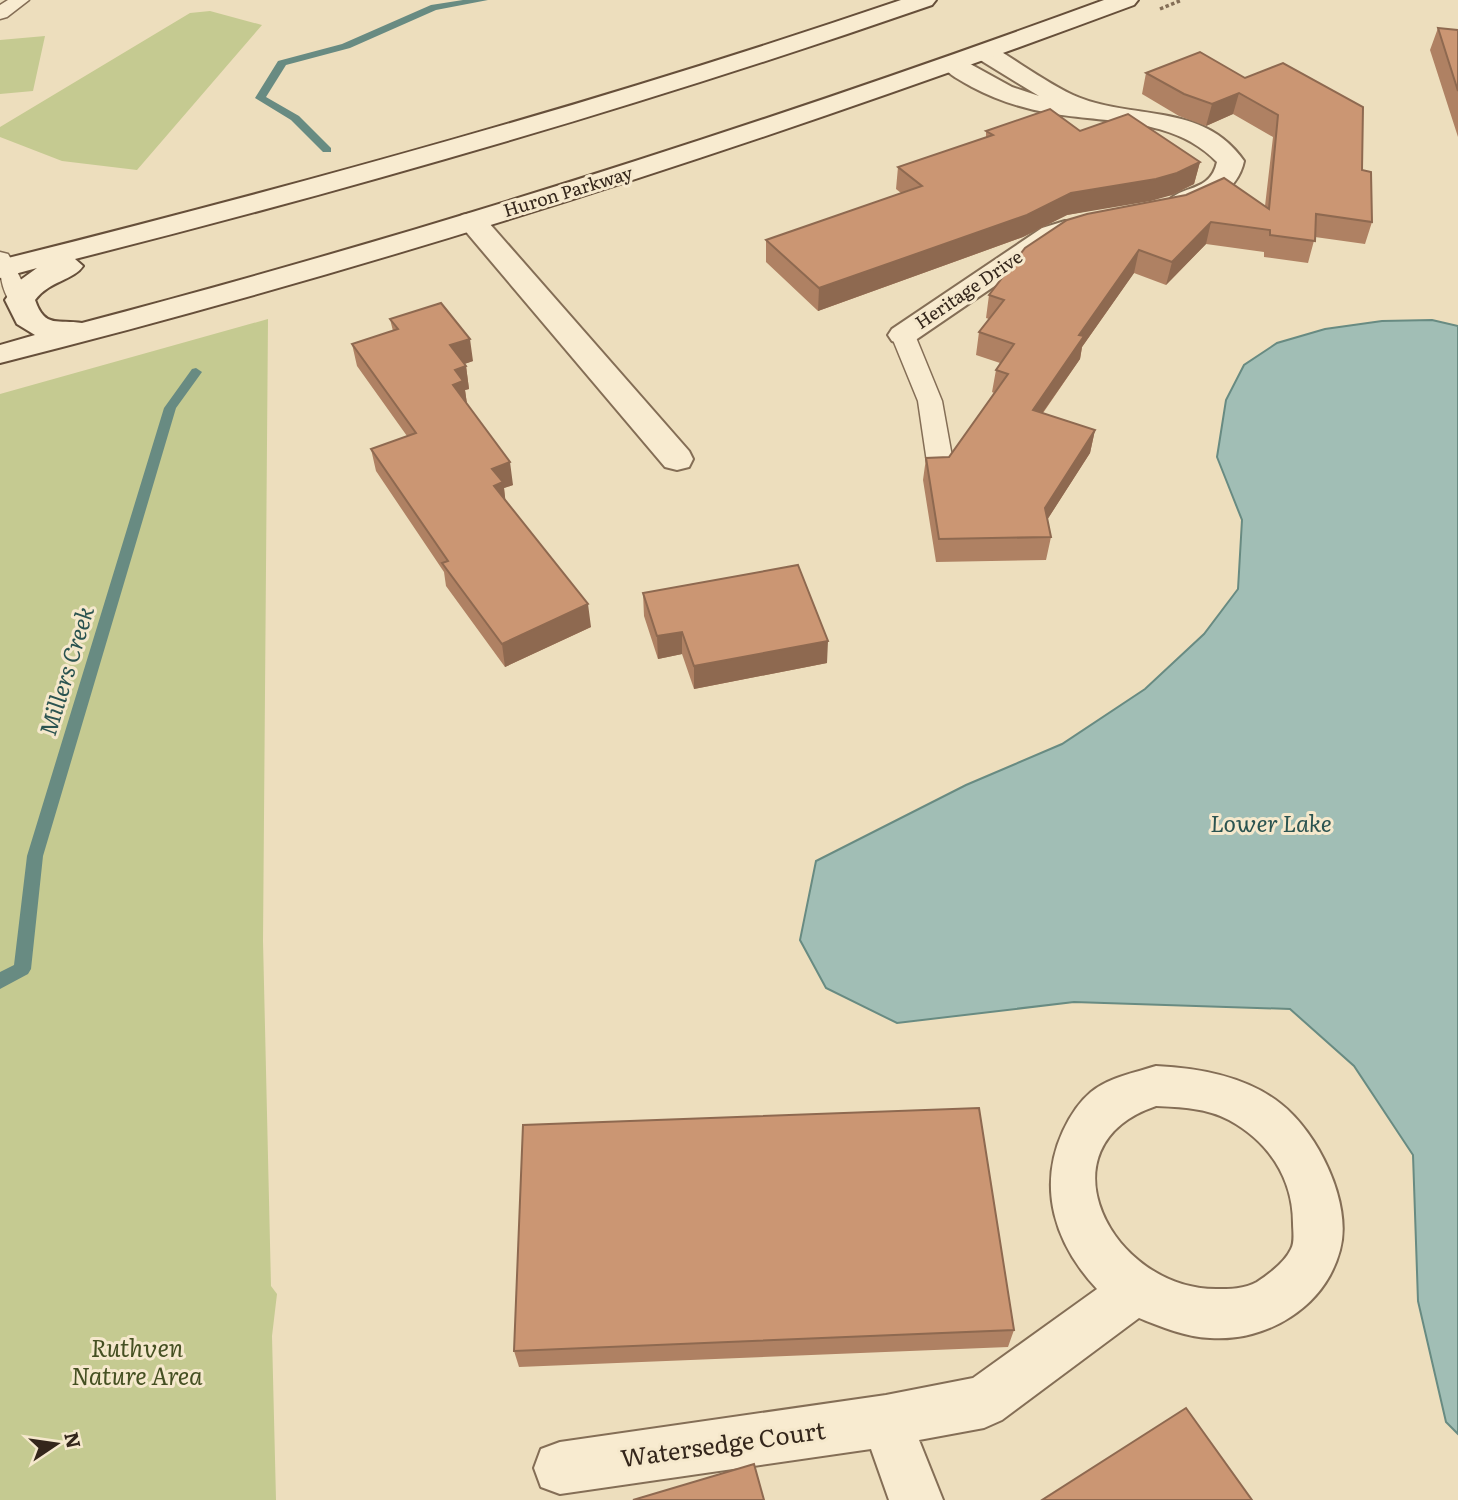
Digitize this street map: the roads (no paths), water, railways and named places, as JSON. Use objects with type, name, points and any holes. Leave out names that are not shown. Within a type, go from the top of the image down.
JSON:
[{"type":"main road","points":[[1,265],[275,197],[644,91],[924,0]]},
{"type":"main road","name":"Huron Parkway","points":[[0,354],[94,330],[472,221],[693,153],[954,65],[1126,0]]},
{"type":"main road","points":[[986,53],[1053,93],[1090,109]]},
{"type":"main road","points":[[954,65],[1009,96],[1036,105],[1090,109],[1169,124],[1200,134],[1220,146],[1231,161],[1229,175],[1218,187],[1194,200],[1158,209]]},
{"type":"main road","points":[[94,330],[56,333],[37,328],[23,311],[20,300],[38,278],[67,267],[233,223],[275,197]]},
{"type":"main road","points":[[472,221],[677,459]]},
{"type":"main road","name":"Heritage Drive","points":[[903,335],[1052,234],[1088,222]]},
{"type":"main road","points":[[1156,1087],[1196,1087],[1248,1107],[1282,1134],[1307,1169],[1318,1209],[1316,1249],[1301,1278],[1271,1303],[1231,1315],[1186,1312],[1136,1290],[1102,1259],[1079,1220],[1071,1180],[1075,1153],[1092,1121],[1120,1098],[1156,1087]]},
{"type":"main road","name":"Watersedge Court","points":[[560,1468],[886,1421],[984,1402],[1136,1290]]},
{"type":"main road","points":[[886,1421],[916,1500]]},
{"type":"lane","points":[[0,13],[20,0]]},
{"type":"lane","points":[[1,265],[20,300]]},
{"type":"lane","points":[[903,335],[930,401],[940,461]]},
{"type":"water","name":"Lower Lake","points":[[1432,320],[1458,326],[1458,1434],[1446,1422],[1418,1301],[1413,1155],[1354,1066],[1290,1009],[1074,1002],[897,1023],[826,988],[800,940],[816,861],[966,785],[1062,744],[1145,689],[1204,634],[1238,589],[1242,520],[1217,457],[1226,400],[1244,365],[1277,343],[1325,329],[1382,321]]},
{"type":"waterway","name":"Millers Creek","points":[[327,150],[295,118],[260,98],[282,63],[346,46],[434,7],[483,0]]},
{"type":"waterway","name":"Millers Creek","points":[[0,981],[22,969],[35,856],[170,408],[196,372]]},
{"type":"park label","name":"Ruthven Nature Area","points":[[137,1363]]}]
